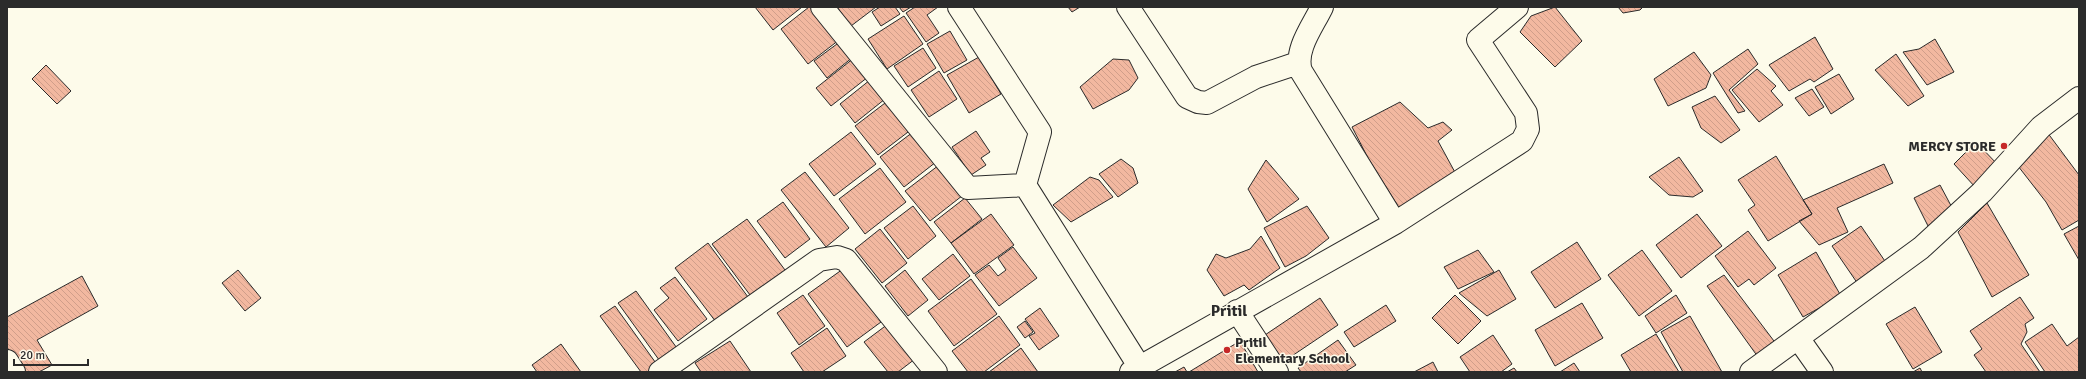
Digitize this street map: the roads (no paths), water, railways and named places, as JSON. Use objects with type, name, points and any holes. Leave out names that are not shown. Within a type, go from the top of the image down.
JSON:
[{"type":"street","points":[[822,7],[968,188],[1026,185]]},
{"type":"street","points":[[959,7],[1040,132],[1026,185],[1135,369],[1395,223],[1522,141],[1528,129],[1526,113],[1478,40],[1517,7]]},
{"type":"street","points":[[1128,7],[1187,96],[1198,102],[1207,103],[1256,77],[1298,63]]},
{"type":"street","points":[[1322,7],[1301,49],[1298,63],[1301,71],[1395,223]]},
{"type":"street","points":[[1751,372],[1921,248],[1982,192],[2041,127],[2079,98]]},
{"type":"street","points":[[660,372],[819,260],[837,256],[846,260],[936,372]]},
{"type":"street","points":[[1237,311],[1277,372]]},
{"type":"street","points":[[1798,338],[1822,372]]},
{"type":"street","points":[[7,360],[14,372]]},
{"type":"place","name":"MERCY STORE","points":[[2004,146]]},
{"type":"place","name":"Pritil Elementary School","points":[[1227,350]]},
{"type":"district","name":"Pritil","points":[[1229,310]]}]
